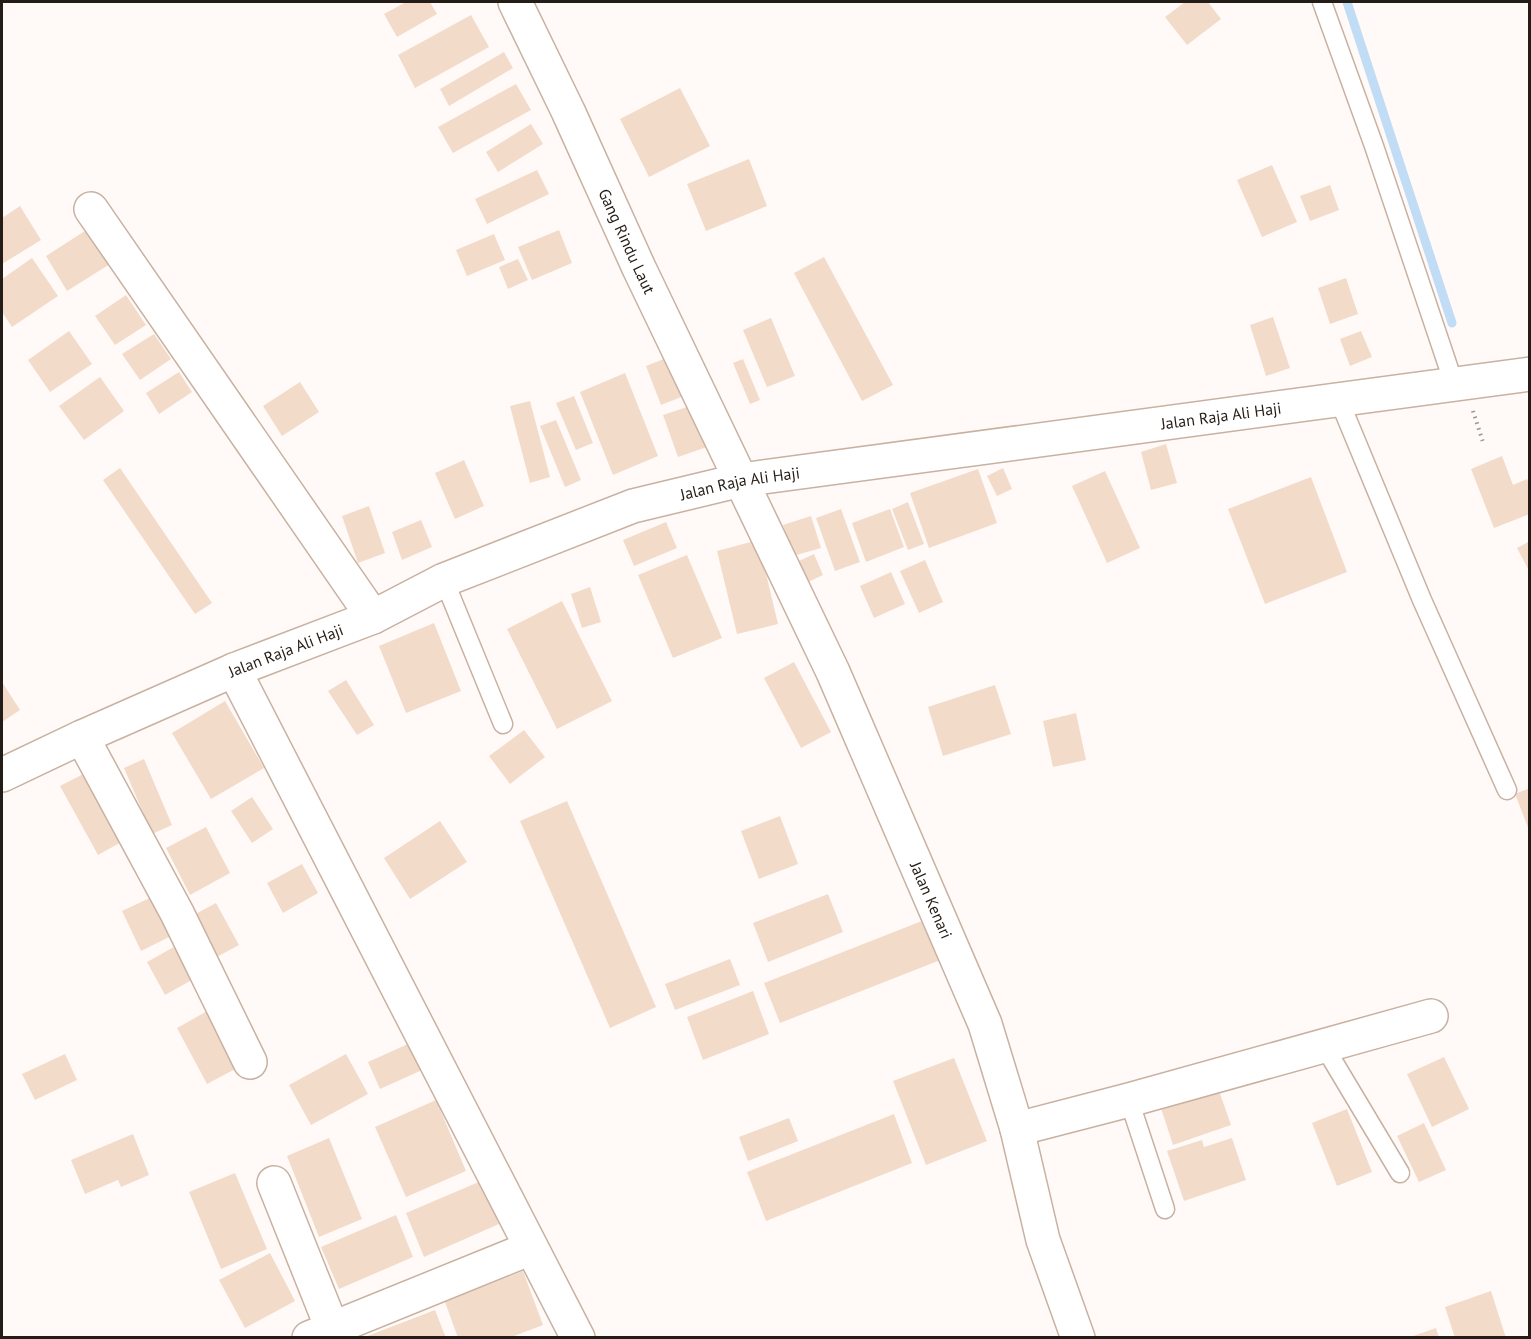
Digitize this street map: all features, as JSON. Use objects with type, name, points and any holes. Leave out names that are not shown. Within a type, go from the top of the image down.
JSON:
[{"type":"street","name":"Gang Rindu Laut","points":[[515,2],[741,480]]},
{"type":"street","points":[[91,209],[372,617]]},
{"type":"street","name":"Jalan Raja Ali Haji","points":[[2,775],[234,670],[372,617],[444,580],[633,506],[741,480],[1530,374]]},
{"type":"street","name":"Jalan Kenari","points":[[741,480],[833,672],[985,1024],[1017,1129],[1043,1240],[1078,1338]]},
{"type":"street","points":[[234,670],[578,1338]]},
{"type":"street","points":[[82,737],[177,913],[250,1062]]},
{"type":"street","points":[[1017,1129],[1129,1101],[1431,1016]]},
{"type":"street","points":[[274,1182],[320,1333],[531,1248]]},
{"type":"lane","points":[[1322,2],[1374,146],[1454,384]]},
{"type":"lane","points":[[1339,400],[1422,600],[1507,790]]},
{"type":"lane","points":[[444,580],[503,724]]},
{"type":"lane","points":[[1324,1046],[1400,1173]]},
{"type":"lane","points":[[1129,1101],[1165,1209]]},
{"type":"building","points":[[406,2],[430,2],[437,14],[397,37],[384,14]]},
{"type":"building","points":[[1185,2],[1208,2],[1221,19],[1187,45],[1165,17]]},
{"type":"building","points":[[471,15],[489,47],[415,88],[398,55]]},
{"type":"building","points":[[504,52],[513,68],[449,106],[440,89]]},
{"type":"building","points":[[516,84],[531,110],[453,153],[438,127]]},
{"type":"building","points":[[680,88],[710,146],[649,177],[620,119]]},
{"type":"building","points":[[531,124],[543,144],[498,172],[486,152]]},
{"type":"building","points":[[749,159],[767,206],[706,231],[687,184]]},
{"type":"building","points":[[1272,165],[1297,222],[1262,237],[1237,180]]},
{"type":"building","points":[[537,170],[549,194],[487,224],[475,199]]},
{"type":"building","points":[[1330,185],[1339,210],[1310,221],[1300,196]]},
{"type":"building","points":[[20,206],[41,240],[2,264],[2,218]]},
{"type":"building","points":[[88,229],[110,264],[67,291],[46,256]]},
{"type":"building","points":[[559,230],[572,263],[532,280],[518,247]]},
{"type":"building","points":[[494,234],[505,260],[467,276],[456,250]]},
{"type":"building","points":[[824,257],[893,385],[862,401],[794,273]]},
{"type":"building","points":[[32,258],[58,296],[12,327],[2,312],[2,279]]},
{"type":"building","points":[[518,259],[528,280],[508,289],[499,267]]},
{"type":"building","points":[[1346,278],[1358,314],[1330,324],[1318,288]]},
{"type":"building","points":[[126,295],[146,325],[115,345],[95,316]]},
{"type":"building","points":[[1273,317],[1290,368],[1266,376],[1250,325]]},
{"type":"building","points":[[771,318],[795,376],[767,387],[743,330]]},
{"type":"building","points":[[69,331],[92,364],[50,392],[28,360]]},
{"type":"building","points":[[1361,331],[1372,357],[1350,366],[1340,339]]},
{"type":"building","points":[[154,334],[171,359],[140,380],[122,354]]},
{"type":"building","points":[[674,355],[689,394],[661,405],[646,366]]},
{"type":"building","points":[[743,359],[760,400],[750,404],[733,363]]},
{"type":"building","points":[[179,372],[192,392],[159,414],[146,393]]},
{"type":"building","points":[[625,373],[658,456],[613,475],[580,392]]},
{"type":"building","points":[[100,377],[124,411],[84,440],[59,406]]},
{"type":"building","points":[[300,382],[319,412],[282,436],[263,406]]},
{"type":"building","points":[[574,396],[593,443],[576,450],[556,403]]},
{"type":"building","points":[[530,401],[550,477],[530,483],[510,406]]},
{"type":"building","points":[[696,404],[710,446],[678,457],[663,415]]},
{"type":"building","points":[[556,420],[581,480],[565,487],[540,426]]},
{"type":"building","points":[[1166,444],[1177,483],[1151,490],[1141,452]]},
{"type":"building","points":[[1502,456],[1513,485],[1527,479],[1530,486],[1530,514],[1494,528],[1471,469]]},
{"type":"building","points":[[464,460],[484,506],[455,519],[435,473]]},
{"type":"building","points":[[120,468],[212,603],[195,614],[103,480]]},
{"type":"building","points":[[1003,468],[1012,489],[997,496],[987,476]]},
{"type":"building","points":[[978,469],[997,523],[929,548],[910,493]]},
{"type":"building","points":[[1105,471],[1140,548],[1107,563],[1072,486]]},
{"type":"building","points":[[1311,477],[1347,572],[1265,604],[1228,509]]},
{"type":"building","points":[[908,502],[924,544],[908,550],[892,509]]},
{"type":"building","points":[[369,506],[385,553],[358,563],[342,516]]},
{"type":"building","points":[[841,509],[860,562],[835,571],[816,518]]},
{"type":"building","points":[[890,509],[904,547],[866,562],[852,523]]},
{"type":"building","points":[[811,516],[821,548],[793,556],[783,525]]},
{"type":"building","points":[[421,520],[432,547],[402,560],[392,532]]},
{"type":"building","points":[[666,522],[677,548],[634,566],[623,540]]},
{"type":"building","points":[[758,540],[778,624],[737,634],[717,551]]},
{"type":"building","points":[[1530,541],[1530,568],[1528,569],[1517,548]]},
{"type":"building","points":[[814,554],[823,575],[808,582],[799,561]]},
{"type":"building","points":[[687,555],[722,638],[673,658],[638,575]]},
{"type":"building","points":[[925,560],[943,602],[919,613],[900,571]]},
{"type":"building","points":[[891,572],[905,604],[874,618],[860,586]]},
{"type":"building","points":[[590,587],[601,622],[582,628],[571,594]]},
{"type":"building","points":[[562,601],[612,701],[557,729],[507,629]]},
{"type":"building","points":[[434,623],[461,691],[406,713],[379,646]]},
{"type":"building","points":[[794,662],[831,732],[801,748],[764,678]]},
{"type":"building","points":[[346,680],[374,725],[357,735],[328,691]]},
{"type":"building","points":[[2,682],[20,710],[2,722]]},
{"type":"building","points":[[995,685],[1011,734],[943,756],[928,707]]},
{"type":"building","points":[[225,701],[264,768],[211,799],[172,733]]},
{"type":"building","points":[[1076,713],[1086,760],[1053,767],[1043,721]]},
{"type":"building","points":[[524,730],[545,757],[510,784],[489,756]]},
{"type":"building","points":[[144,759],[172,825],[152,834],[124,768]]},
{"type":"building","points":[[87,772],[125,840],[98,855],[60,786]]},
{"type":"building","points":[[1530,788],[1530,830],[1529,830],[1515,794]]},
{"type":"building","points":[[252,797],[273,829],[252,843],[231,811]]},
{"type":"building","points":[[567,801],[656,1007],[610,1028],[520,821]]},
{"type":"building","points":[[780,816],[798,864],[759,879],[741,831]]},
{"type":"building","points":[[440,821],[467,862],[410,899],[384,858]]},
{"type":"building","points":[[206,827],[230,873],[190,895],[166,848]]},
{"type":"building","points":[[302,864],[318,893],[283,913],[267,883]]},
{"type":"building","points":[[828,894],[843,932],[768,962],[753,923]]},
{"type":"building","points":[[154,896],[173,935],[141,951],[122,911]]},
{"type":"building","points":[[216,903],[239,945],[213,959],[190,917]]},
{"type":"building","points":[[927,919],[943,959],[780,1023],[764,983]]},
{"type":"building","points":[[181,943],[199,976],[165,995],[147,962]]},
{"type":"building","points":[[730,959],[740,985],[675,1010],[665,984]]},
{"type":"building","points":[[753,991],[769,1034],[703,1060],[687,1017]]},
{"type":"building","points":[[209,1010],[239,1067],[207,1084],[177,1028]]},
{"type":"building","points":[[419,1039],[431,1066],[380,1089],[368,1062]]},
{"type":"building","points":[[65,1054],[77,1080],[35,1100],[22,1074]]},
{"type":"building","points":[[346,1054],[368,1094],[311,1125],[289,1085]]},
{"type":"building","points":[[1444,1057],[1469,1109],[1432,1127],[1407,1074]]},
{"type":"building","points":[[954,1058],[987,1141],[926,1165],[893,1081]]},
{"type":"building","points":[[1216,1082],[1231,1125],[1173,1145],[1159,1102]]},
{"type":"building","points":[[436,1100],[466,1171],[406,1197],[375,1127]]},
{"type":"building","points":[[1347,1109],[1372,1172],[1337,1186],[1312,1123]]},
{"type":"building","points":[[894,1114],[912,1163],[766,1221],[747,1172]]},
{"type":"building","points":[[789,1118],[798,1141],[748,1161],[739,1137]]},
{"type":"building","points":[[1424,1123],[1446,1170],[1419,1182],[1397,1136]]},
{"type":"building","points":[[133,1134],[149,1175],[121,1187],[118,1180],[85,1194],[71,1160]]},
{"type":"building","points":[[329,1138],[362,1219],[319,1237],[287,1156]]},
{"type":"building","points":[[1232,1138],[1246,1180],[1184,1201],[1167,1151],[1202,1140],[1204,1147]]},
{"type":"building","points":[[235,1173],[267,1249],[221,1269],[189,1192]]},
{"type":"building","points":[[481,1181],[499,1224],[424,1257],[406,1213]]},
{"type":"building","points":[[396,1215],[413,1257],[339,1289],[321,1247]]},
{"type":"building","points":[[270,1253],[295,1301],[245,1328],[219,1280]]},
{"type":"building","points":[[523,1271],[543,1325],[509,1338],[458,1338],[445,1302]]},
{"type":"building","points":[[1491,1291],[1506,1338],[1455,1338],[1445,1307]]},
{"type":"building","points":[[435,1310],[446,1338],[365,1338],[365,1337]]},
{"type":"building","points":[[1436,1328],[1439,1338],[1410,1338],[1410,1337]]},
{"type":"waterway","points":[[1347,2],[1452,323]]}]
